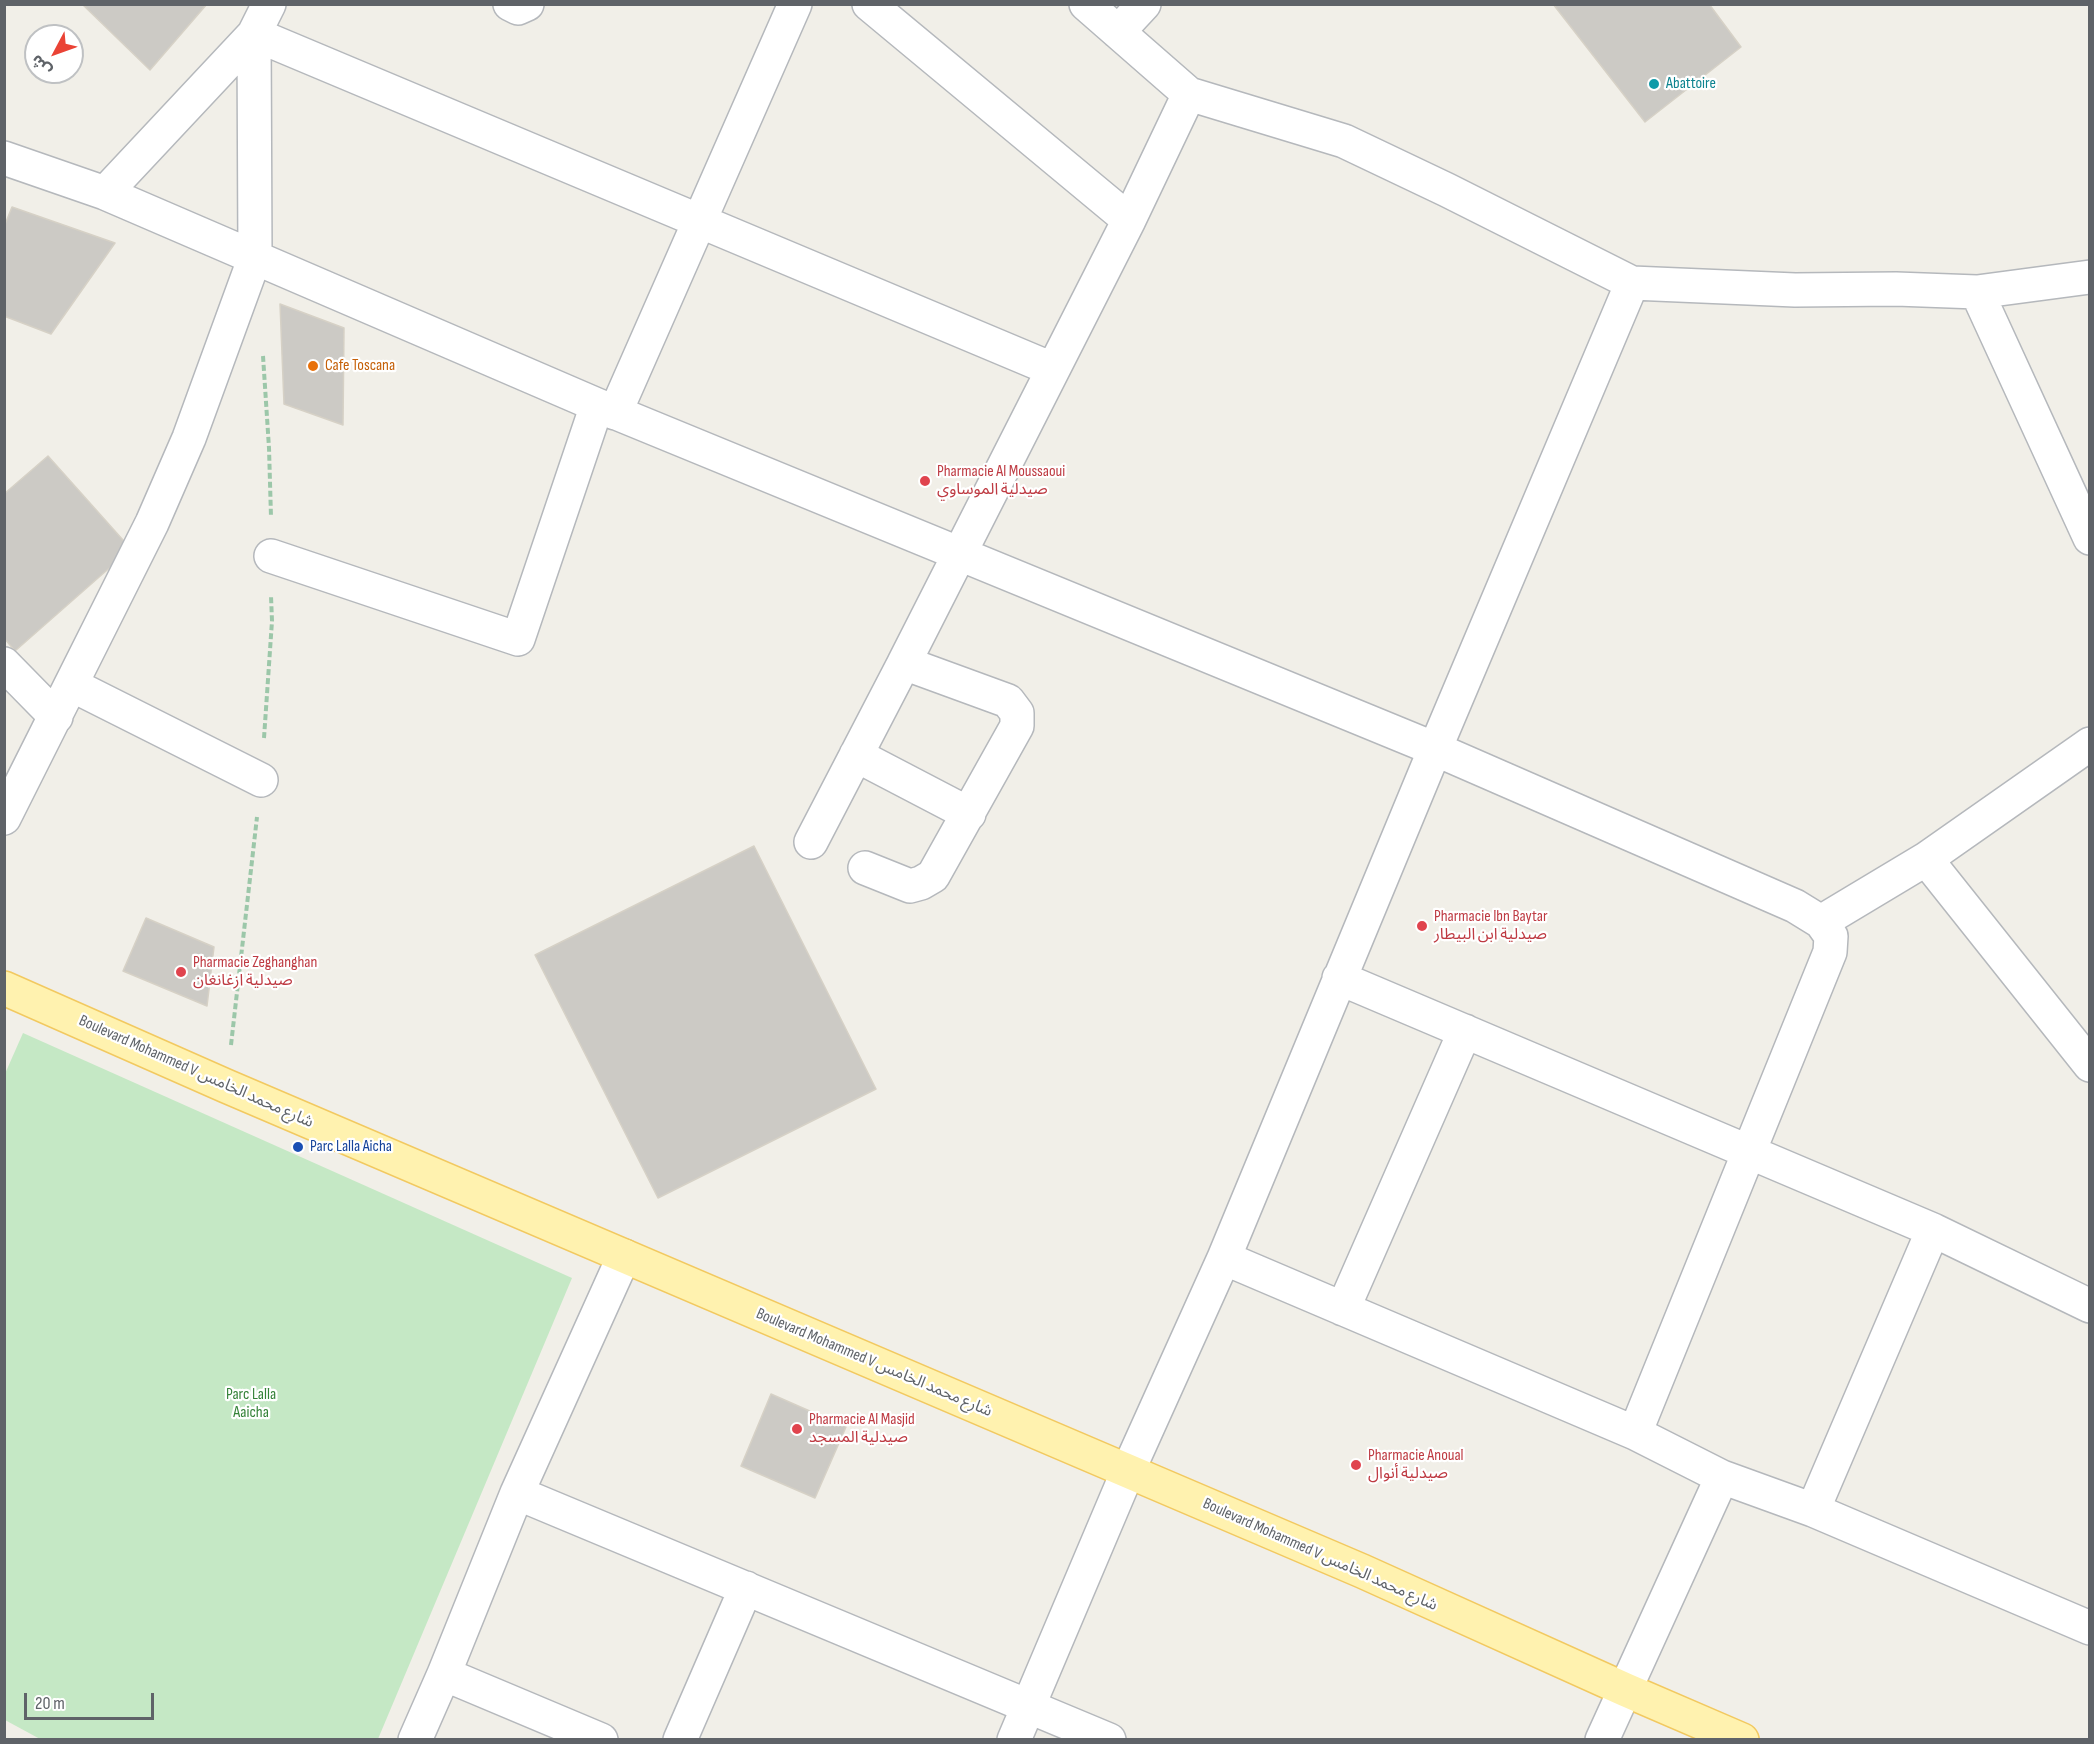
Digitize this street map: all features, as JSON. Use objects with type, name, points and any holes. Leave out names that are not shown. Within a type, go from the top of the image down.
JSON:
[{"type":"main road","name":"Boulevard Mohammed V شارع محمد الخامس","points":[[4,988],[226,1086],[1362,1571],[1742,1740]]},
{"type":"street","points":[[105,193],[255,34],[269,4]]},
{"type":"street","points":[[510,4],[518,8],[527,4]]},
{"type":"street","points":[[271,556],[518,639],[606,409],[699,221],[795,4]]},
{"type":"street","points":[[869,4],[1129,219]]},
{"type":"street","points":[[1086,4],[1189,94],[1344,141],[1632,283],[1795,290],[1896,289],[1977,292],[2090,277]]},
{"type":"street","points":[[1118,32],[1144,4]]},
{"type":"street","points":[[255,34],[1052,369]]},
{"type":"street","points":[[4,818],[152,523],[189,438],[255,257],[255,34]]},
{"type":"street","points":[[811,842],[1129,219],[1189,94]]},
{"type":"street","points":[[4,158],[105,193],[606,409],[1434,748],[1795,906],[1821,921],[1831,936],[1830,952],[1635,1433]]},
{"type":"street","points":[[1014,1740],[1128,1471],[1224,1258],[1434,748],[1632,283]]},
{"type":"street","points":[[1977,292],[2090,537]]},
{"type":"street","points":[[865,868],[910,886],[921,884],[933,876],[1017,726],[1017,713],[1008,701],[904,663]]},
{"type":"street","points":[[4,664],[56,717]]},
{"type":"street","points":[[72,685],[261,780]]},
{"type":"street","points":[[1821,921],[1926,859],[2090,744]]},
{"type":"street","points":[[856,755],[969,814]]},
{"type":"street","points":[[1926,859],[2090,1065]]},
{"type":"street","points":[[1339,978],[1933,1230],[2090,1306]]},
{"type":"street","points":[[1343,1309],[1465,1031]]},
{"type":"street","points":[[1814,1510],[1933,1230]]},
{"type":"street","points":[[415,1740],[517,1493],[624,1256]]},
{"type":"street","points":[[1224,1258],[1635,1433],[1722,1477],[1814,1510],[2090,1628]]},
{"type":"street","points":[[1602,1740],[1722,1477]]},
{"type":"street","points":[[517,1493],[1109,1740]]},
{"type":"street","points":[[680,1740],[746,1588]]},
{"type":"street","points":[[444,1674],[601,1740]]},
{"type":"path","points":[[226,1086],[246,906]]},
{"type":"green space","name":"Parc Lalla Aaicha","points":[[23,1033],[572,1278],[378,1739],[40,1739],[5,1720],[4,1076]]},
{"type":"building","points":[[82,4],[207,4],[150,70]]},
{"type":"building","name":"Abattoire","points":[[1553,4],[1709,4],[1741,47],[1645,122]]},
{"type":"building","points":[[12,207],[115,243],[51,334],[4,316],[4,227]]},
{"type":"building","name":"Cafe Toscana","points":[[280,304],[344,328],[343,425],[284,404]]},
{"type":"building","points":[[48,456],[131,549],[15,651],[4,638],[4,494]]},
{"type":"building","points":[[754,846],[876,1089],[658,1198],[535,955]]},
{"type":"building","points":[[146,918],[214,947],[207,1006],[123,971]]},
{"type":"building","points":[[771,1394],[846,1427],[815,1498],[741,1466]]},
{"type":"place","name":"Abattoire","points":[[1654,84]]},
{"type":"place","name":"Cafe Toscana","points":[[313,366]]},
{"type":"place","name":"Pharmacie Al Moussaoui صيدلية الموساوي","points":[[925,481]]},
{"type":"place","name":"Pharmacie Ibn Baytar صيدلية ابن البيطار","points":[[1422,926]]},
{"type":"place","name":"Pharmacie Zeghanghan صيدلية ازغانغان","points":[[181,972]]},
{"type":"place","name":"Parc Lalla Aicha","points":[[298,1147]]},
{"type":"place","name":"Pharmacie Al Masjid صيدلية المسجد","points":[[797,1429]]},
{"type":"place","name":"Pharmacie Anoual صيدلية أنوال","points":[[1356,1465]]}]
